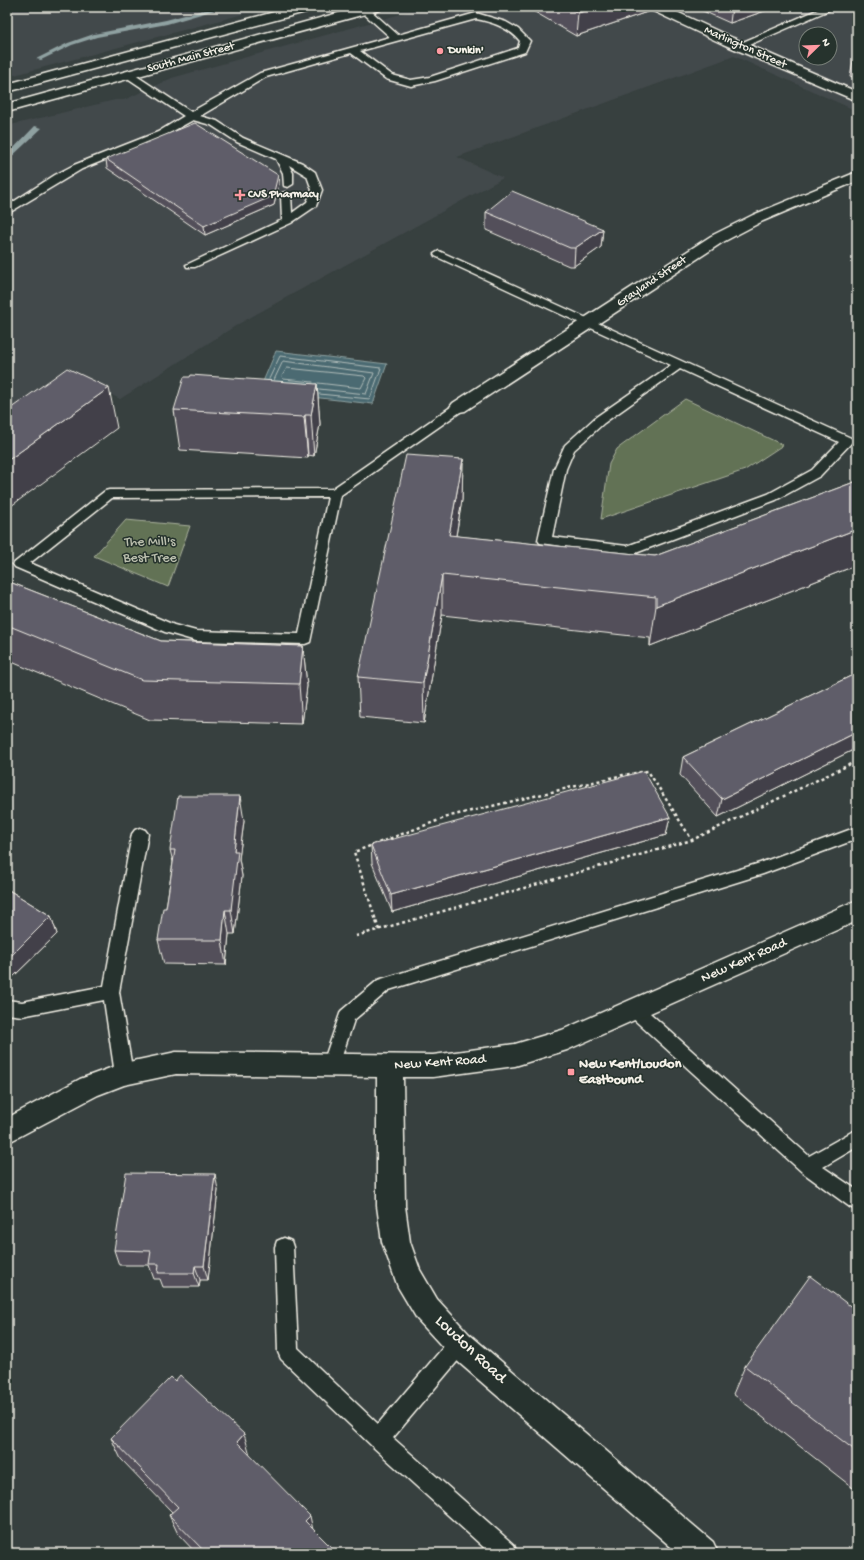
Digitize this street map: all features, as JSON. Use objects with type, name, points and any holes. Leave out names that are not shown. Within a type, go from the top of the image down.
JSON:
[{"type":"street","name":"South Main Street","points":[[7,88],[308,7]]},
{"type":"street","name":"Marlington Street","points":[[656,7],[740,46],[857,97]]},
{"type":"street","name":"South Main Street","points":[[7,108],[367,8]]},
{"type":"street","name":"Grayland Street","points":[[459,407],[717,239],[758,218],[857,176]]},
{"type":"street","name":"New Kent Road","points":[[7,1131],[89,1087],[124,1074],[176,1063],[390,1067],[433,1066],[515,1055],[567,1039],[857,910]]},
{"type":"street","name":"Loudon Road","points":[[390,1067],[391,1206],[396,1242],[408,1277],[427,1309],[459,1344],[702,1553]]},
{"type":"lane","points":[[740,46],[832,7]]},
{"type":"lane","points":[[367,8],[396,38]]},
{"type":"lane","points":[[7,211],[59,177],[78,167],[161,134],[263,75],[476,16],[488,18],[518,32],[525,41],[522,50],[432,79],[411,83],[389,77],[354,50]]},
{"type":"lane","points":[[129,75],[190,116],[214,123],[240,140],[298,165],[311,174],[317,190],[312,204],[287,221],[191,265]]},
{"type":"lane","points":[[280,157],[288,172],[287,221]]},
{"type":"lane","points":[[439,254],[680,364],[847,441],[816,473],[772,497],[628,551],[544,540],[560,469],[570,448],[600,420],[680,364]]},
{"type":"lane","points":[[334,493],[305,639],[196,636],[170,628],[20,564],[110,494],[334,493],[459,407]]},
{"type":"lane","points":[[331,1066],[347,1016],[384,985],[763,868],[857,833]]},
{"type":"lane","points":[[124,1074],[111,992],[140,834]]},
{"type":"lane","points":[[7,1007],[22,1009],[111,992]]},
{"type":"lane","points":[[635,1010],[808,1166],[857,1201]]},
{"type":"lane","points":[[808,1166],[857,1138]]},
{"type":"lane","points":[[284,1247],[288,1352],[379,1439],[506,1553]]},
{"type":"lane","points":[[379,1439],[459,1344]]},
{"type":"path","points":[[356,936],[658,851],[692,840],[857,761]]},
{"type":"path","points":[[379,930],[354,852],[450,816],[623,775],[648,771],[692,840]]},
{"type":"shaded area","points":[[7,7],[269,7],[7,77]]},
{"type":"shaded area","points":[[426,7],[857,7],[857,111],[734,56],[457,157],[503,178],[240,323],[120,399],[82,379],[7,432],[7,126],[115,100],[124,100],[172,78]]},
{"type":"green space","points":[[685,399],[783,445],[745,470],[601,519],[609,464],[617,449]]},
{"type":"green space","name":"The Mill's Best Tree","points":[[126,520],[190,526],[168,587],[94,556]]},
{"type":"water","points":[[276,351],[387,364],[373,404],[259,391]]},
{"type":"building","points":[[567,7],[597,7],[578,13]]},
{"type":"building","name":"CVS Pharmacy","points":[[195,123],[278,175],[273,196],[204,226],[106,159]]},
{"type":"building","points":[[512,191],[603,229],[575,248],[570,248],[486,212]]},
{"type":"building","points":[[67,368],[109,388],[7,461],[7,411]]},
{"type":"building","points":[[191,375],[317,384],[311,415],[305,415],[304,417],[174,410],[184,377],[190,377]]},
{"type":"building","points":[[406,455],[463,459],[449,535],[655,556],[857,481],[857,529],[656,606],[656,597],[442,575],[423,683],[358,677]]},
{"type":"building","points":[[7,581],[161,641],[303,646],[299,684],[142,680],[7,625]]},
{"type":"building","points":[[857,673],[857,732],[722,799],[683,757]]},
{"type":"building","points":[[644,771],[670,817],[391,895],[371,845]]},
{"type":"building","points":[[178,796],[240,796],[234,851],[238,851],[231,910],[225,910],[222,940],[158,940],[163,908],[166,908],[175,850],[170,850]]},
{"type":"building","points":[[7,889],[51,916],[7,960]]},
{"type":"building","points":[[126,1173],[215,1174],[204,1266],[195,1266],[194,1273],[158,1273],[159,1264],[149,1264],[151,1251],[114,1250]]},
{"type":"building","points":[[810,1276],[857,1311],[857,1452],[745,1366]]},
{"type":"building","points":[[180,1375],[244,1434],[237,1442],[310,1516],[305,1521],[337,1553],[206,1553],[169,1515],[178,1507],[111,1438],[171,1377],[175,1381]]},
{"type":"waterway","points":[[39,59],[70,44],[96,35],[167,22],[222,7]]},
{"type":"waterway","points":[[7,159],[38,128]]},
{"type":"place","name":"Dunkin'","points":[[440,51]]},
{"type":"place","name":"CVS Pharmacy","points":[[240,195]]},
{"type":"place","name":"New Kent/Loudon Eastbound","points":[[571,1072]]}]
